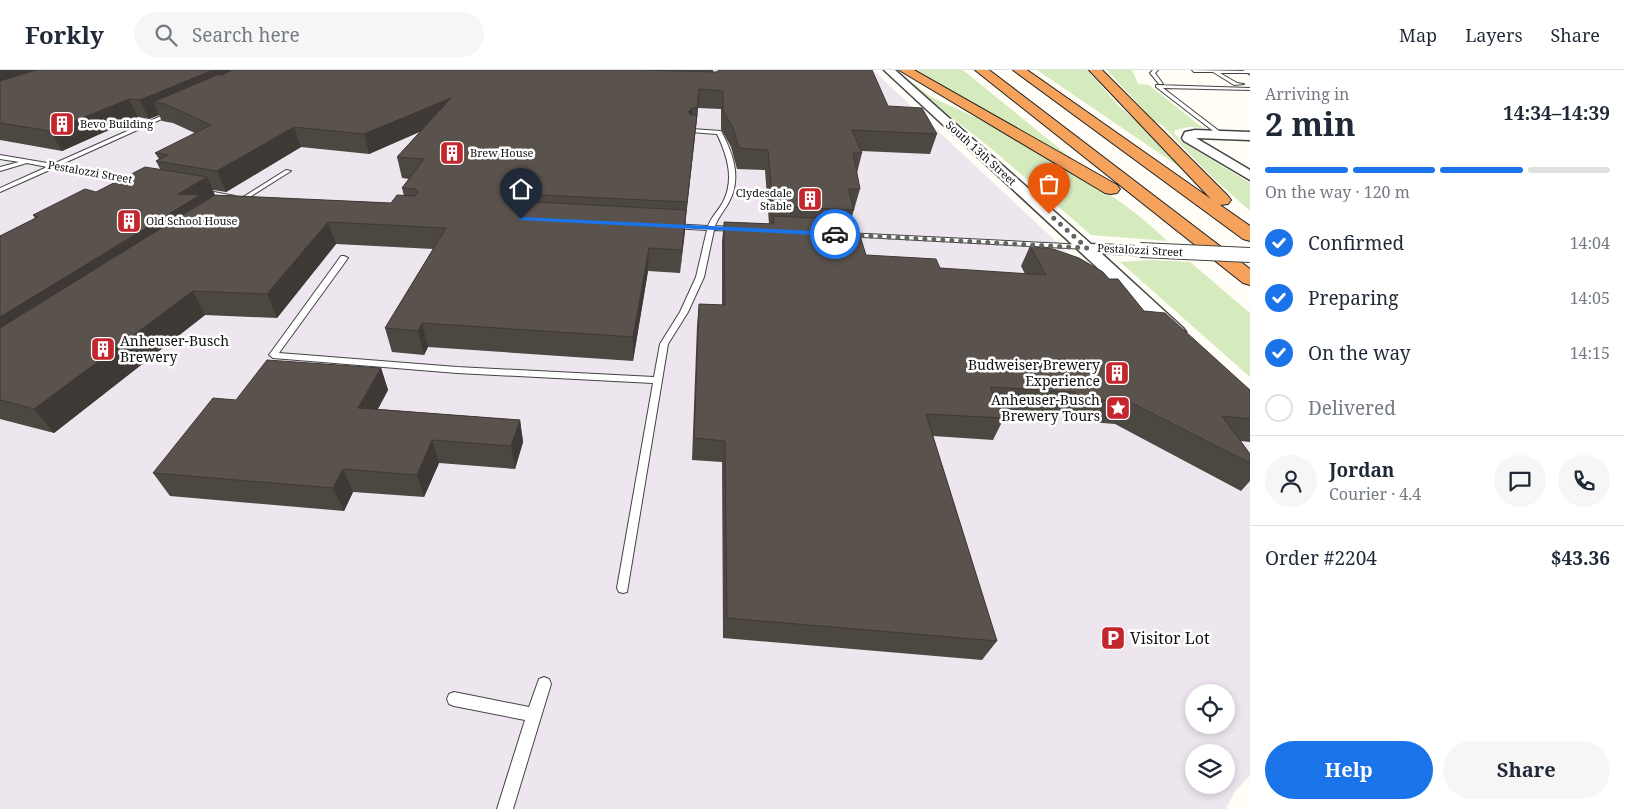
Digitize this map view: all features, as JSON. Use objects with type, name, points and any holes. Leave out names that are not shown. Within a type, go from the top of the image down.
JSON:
[{"type":"highway","points":[[905,70],[1199,239]]},
{"type":"highway","points":[[981,70],[1250,279]]},
{"type":"highway","points":[[1019,70],[1250,235]]},
{"type":"highway","points":[[1098,71],[1250,230]]},
{"type":"street","name":"South 13th Street","points":[[888,70],[1087,248],[1187,341]]},
{"type":"street","points":[[1250,136],[1195,134],[1188,138],[1250,176]]},
{"type":"street","name":"Pestalozzi Street","points":[[1087,248],[1250,255]]},
{"type":"lane","points":[[1156,70],[1152,73],[1162,83]]},
{"type":"lane","points":[[1194,70],[1249,71]]},
{"type":"lane","points":[[1213,71],[1236,84],[1250,84]]},
{"type":"lane","points":[[1221,135],[1158,86],[1250,89]]},
{"type":"lane","points":[[0,190],[179,110]]},
{"type":"lane","points":[[623,588],[664,344],[684,312],[700,277],[711,228],[716,215],[726,202],[733,173],[728,151],[719,132],[692,131]]},
{"type":"lane","name":"Pestalozzi Street","points":[[0,157],[142,182]]},
{"type":"lane","name":"Pestalozzi Street","points":[[0,169],[28,161]]},
{"type":"lane","points":[[226,210],[288,171]]},
{"type":"lane","points":[[196,191],[251,201]]},
{"type":"lane","points":[[661,226],[740,230]]},
{"type":"lane","name":"Pestalozzi Street","points":[[838,234],[1087,248]]},
{"type":"lane","points":[[344,258],[273,355],[457,370],[659,380]]},
{"type":"lane","points":[[506,809],[532,715],[544,684]]},
{"type":"lane","points":[[454,699],[532,715]]},
{"type":"shaded area","name":"Anheuser-Busch Brewery","points":[[0,70],[873,70],[1046,232],[1250,429],[1250,775],[1235,792],[1235,744],[1185,744],[1185,794],[1234,794],[1226,809],[0,809]]},
{"type":"green space","points":[[910,70],[963,70],[1087,171]]},
{"type":"green space","points":[[1037,70],[1087,70],[1119,106],[1162,143],[1184,170]]},
{"type":"green space","points":[[1107,70],[1132,70],[1138,84],[1149,85],[1203,128],[1189,127],[1175,130],[1174,133],[1184,143],[1250,183],[1250,211],[1209,174],[1162,125],[1154,121]]},
{"type":"green space","points":[[896,71],[936,99],[1006,133],[1092,183],[1138,215],[1167,241],[1091,235],[987,145],[929,100]]},
{"type":"green space","points":[[1151,260],[1190,262],[1250,313],[1250,377],[1120,262]]},
{"type":"building","points":[[36,70],[213,70],[140,100],[129,99],[50,131],[0,123],[0,81]]},
{"type":"building","points":[[232,70],[642,70],[716,72],[720,70],[872,70],[888,106],[922,108],[937,134],[852,130],[862,153],[853,153],[860,189],[848,189],[854,210],[773,206],[768,150],[739,148],[733,128],[723,110],[723,91],[699,89],[697,108],[692,108],[688,112],[691,115],[697,115],[687,202],[519,194],[514,196],[518,201],[686,210],[682,250],[649,248],[633,337],[422,323],[418,331],[385,328],[446,228],[328,222],[267,294],[193,291],[34,409],[0,400],[0,328],[215,195],[391,203],[397,195],[415,196],[419,192],[415,189],[402,188],[424,159],[397,157],[451,98],[364,134],[294,127],[217,171],[156,161],[168,155],[155,153],[211,125],[165,104],[153,102]]},
{"type":"building","points":[[145,167],[207,177],[178,194],[200,195],[0,317],[0,236],[38,217],[33,215],[85,189],[96,192]]},
{"type":"building","points":[[773,216],[855,220],[866,255],[936,259],[940,268],[1046,275],[1030,246],[1053,249],[1079,258],[1103,272],[1109,279],[1118,279],[1144,311],[1165,313],[1250,390],[1250,419],[1222,416],[1250,454],[1250,463],[1130,402],[1078,398],[1075,392],[990,387],[1004,418],[926,414],[997,641],[727,618],[725,441],[694,438],[699,304],[725,305],[724,222],[774,224]]},
{"type":"building","points":[[267,360],[381,368],[358,408],[520,420],[511,446],[432,440],[417,475],[343,469],[333,488],[153,473],[213,398],[236,400]]},
{"type":"way so far","points":[[835,234],[1087,248],[1049,214]]},
{"type":"place","name":"Bevo Building","points":[[62,124]]},
{"type":"place","name":"Brew House","points":[[452,153]]},
{"type":"place","name":"Clydesdale Stable","points":[[810,199]]},
{"type":"place","name":"Old School House","points":[[129,221]]},
{"type":"place","name":"Anheuser-Busch Brewery","points":[[103,349]]},
{"type":"place","name":"Budweiser Brewery Experience","points":[[1117,373]]},
{"type":"place","name":"Anheuser-Busch Brewery Tours","points":[[1118,408]]},
{"type":"place","name":"Visitor Lot","points":[[1113,638]]},
{"type":"route","points":[[521,219],[835,234]]}]
